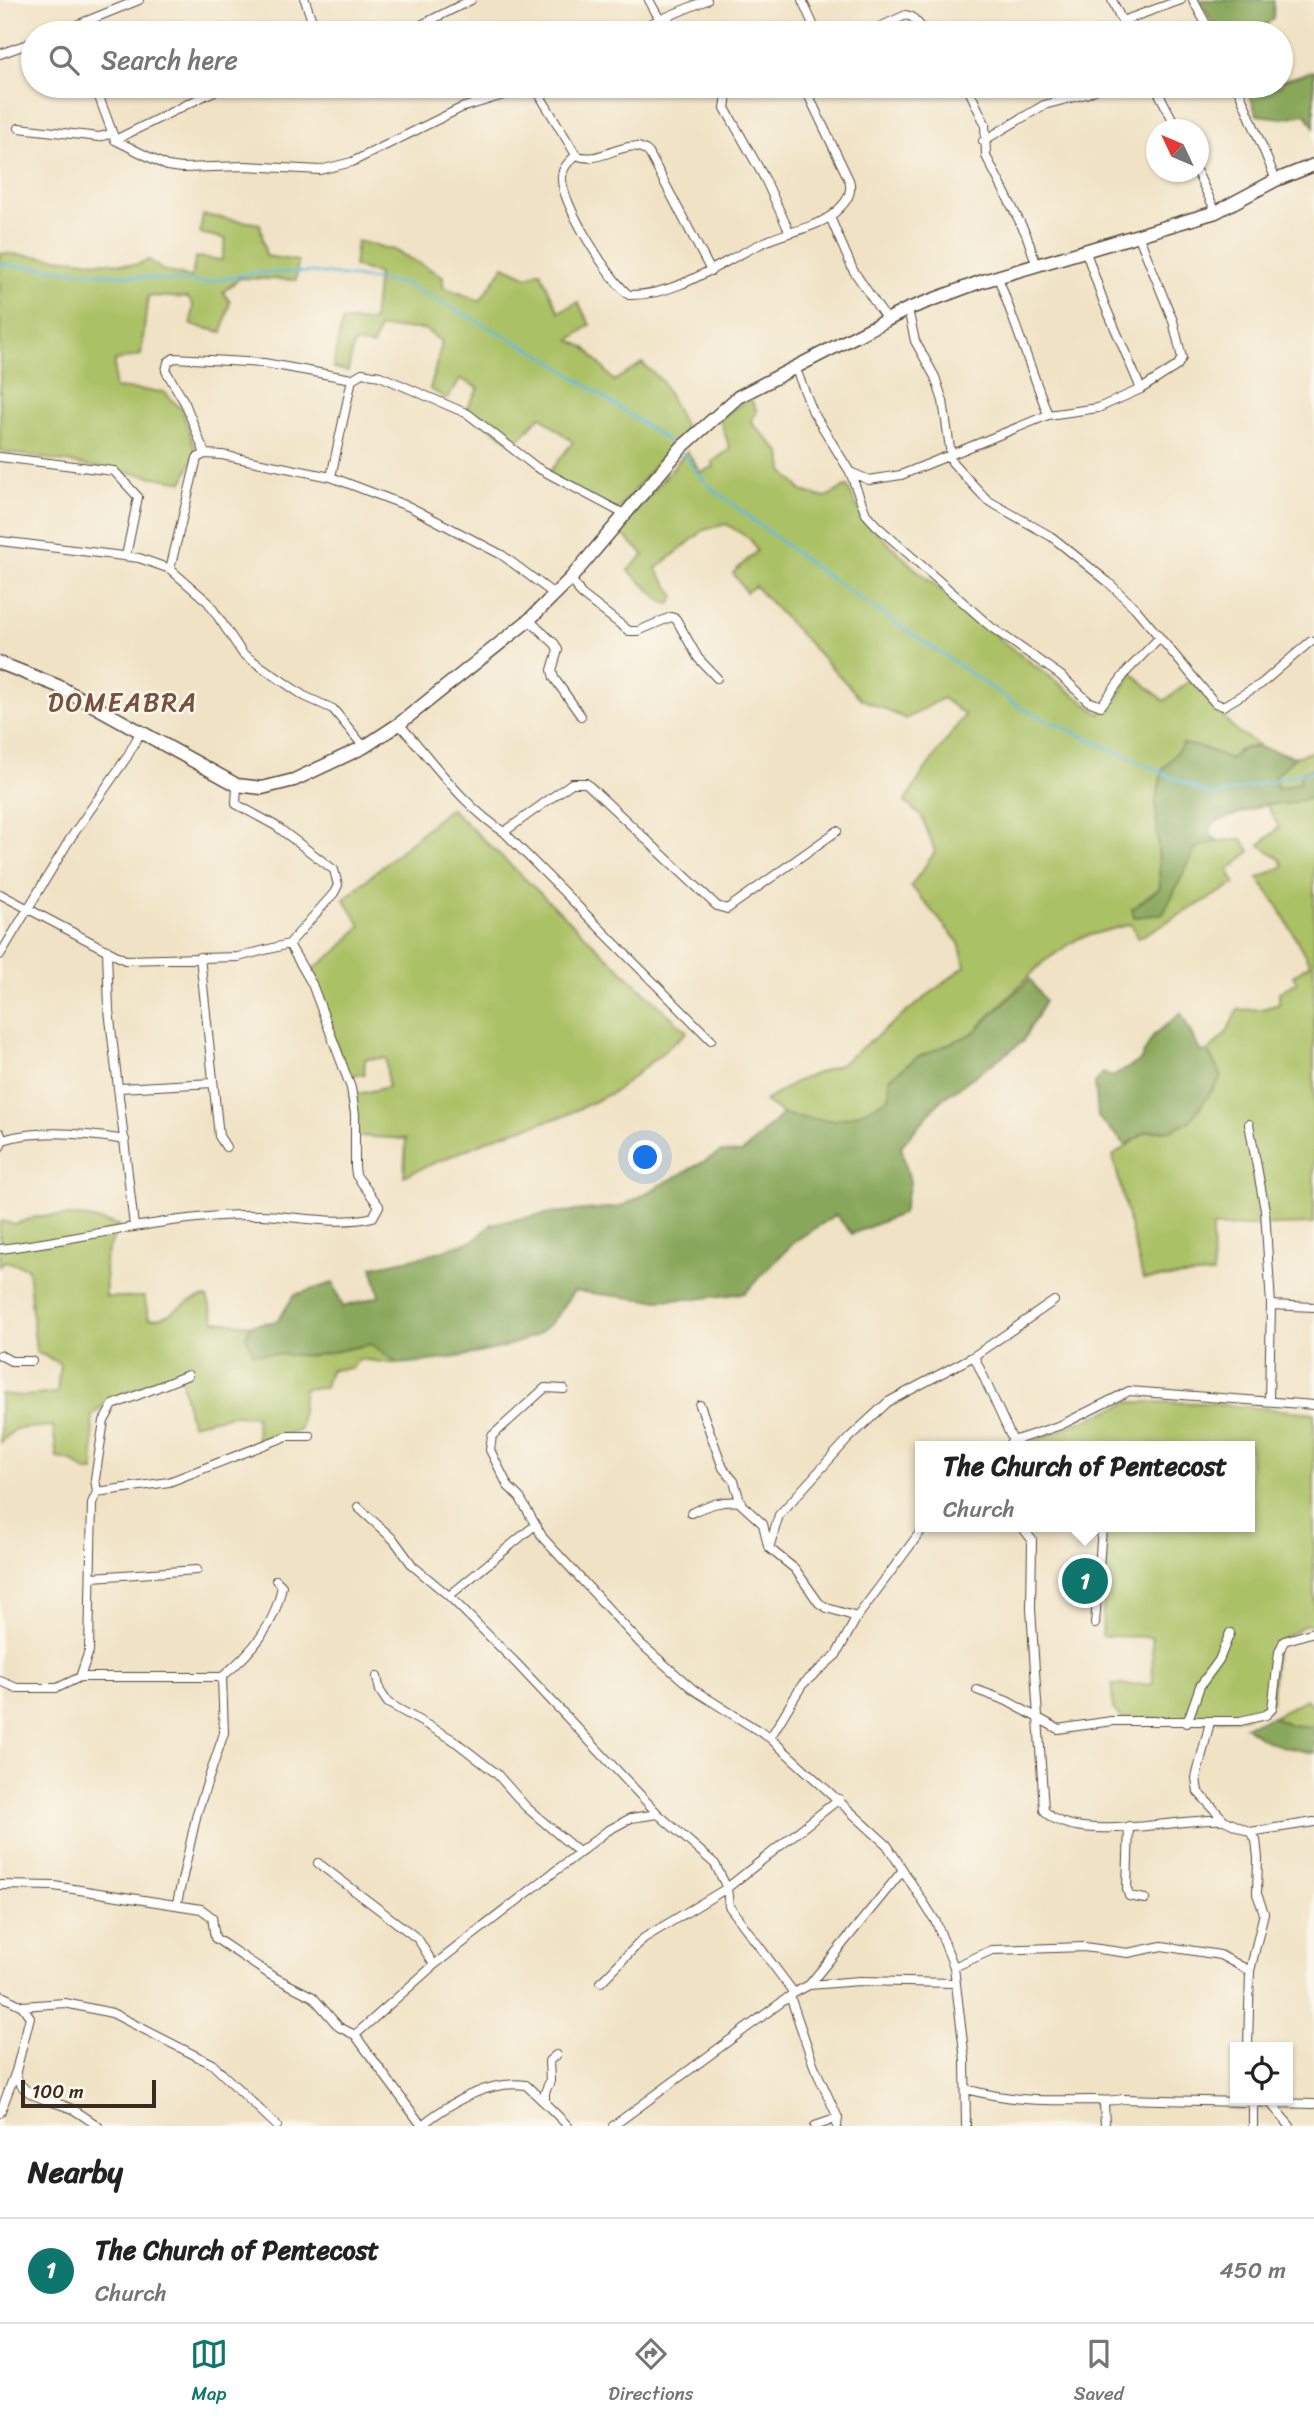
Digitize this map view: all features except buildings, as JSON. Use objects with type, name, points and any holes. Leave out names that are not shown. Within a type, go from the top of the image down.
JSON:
[{"type":"street","points":[[92,21],[139,0]]},
{"type":"street","points":[[305,0],[312,21]]},
{"type":"street","points":[[429,21],[471,0]]},
{"type":"street","points":[[649,0],[660,20],[707,0]]},
{"type":"street","points":[[802,0],[812,21]]},
{"type":"street","points":[[1112,0],[1122,21],[1181,0]]},
{"type":"street","points":[[1193,0],[1204,21]]},
{"type":"street","points":[[893,21],[906,15],[916,21]]},
{"type":"street","points":[[0,54],[21,46]]},
{"type":"street","points":[[99,98],[113,137],[167,166],[320,170],[352,162],[461,108],[494,98]]},
{"type":"street","points":[[19,128],[113,137],[199,98]]},
{"type":"street","points":[[540,98],[576,155],[584,158],[635,145],[642,146],[663,176],[711,271]]},
{"type":"street","points":[[726,98],[725,108],[765,179],[789,231]]},
{"type":"street","points":[[576,155],[565,166],[562,177],[564,192],[602,267],[629,295],[641,296],[711,271],[789,231],[830,216],[849,196],[852,188],[837,150],[810,98]]},
{"type":"street","points":[[973,98],[985,124],[983,141],[986,156],[1026,234],[1037,265]]},
{"type":"street","points":[[983,141],[1044,105],[1071,98]]},
{"type":"street","points":[[1161,98],[1172,119]]},
{"type":"street","points":[[1242,98],[1276,180]]},
{"type":"street","points":[[0,663],[58,686],[237,785],[277,786],[364,747],[400,723],[529,620],[571,578],[682,447],[721,410],[794,367],[908,309],[998,277],[1216,212],[1276,180],[1314,164]]},
{"type":"street","points":[[1202,182],[1216,212]]},
{"type":"street","points":[[830,216],[853,270],[887,320]]},
{"type":"street","points":[[850,472],[869,480],[901,475],[950,453],[1000,437],[1048,415],[1098,408],[1141,389],[1177,366],[1182,358],[1173,321],[1139,237]]},
{"type":"street","points":[[1086,252],[1104,303],[1141,389]]},
{"type":"street","points":[[998,277],[1048,415]]},
{"type":"street","points":[[908,309],[915,341],[935,377],[943,401],[952,462],[987,500],[1052,537],[1135,608],[1215,703],[1223,706],[1261,684],[1311,641]]},
{"type":"street","points":[[205,454],[185,403],[166,371],[168,362],[174,358],[264,363],[352,379],[362,373],[380,376],[468,414],[536,467],[624,514]]},
{"type":"street","points":[[794,367],[813,412],[850,472],[866,514],[991,627],[1060,674],[1088,701],[1101,706],[1127,671],[1159,638]]},
{"type":"street","points":[[331,477],[352,379]]},
{"type":"street","points":[[170,569],[197,458],[205,454],[239,456],[331,477],[410,507],[502,555],[554,594]]},
{"type":"street","points":[[0,457],[114,471],[138,497],[126,556]]},
{"type":"street","points":[[0,541],[126,556],[150,560],[170,569],[208,602],[243,654],[304,696],[333,709],[364,747]]},
{"type":"street","points":[[571,578],[581,594],[629,631],[638,631],[671,617],[676,619],[698,658],[717,678]]},
{"type":"street","points":[[529,620],[555,644],[558,650],[552,670],[554,678],[581,716]]},
{"type":"street","points":[[400,723],[460,796],[482,817],[504,832],[711,1040]]},
{"type":"street","points":[[0,955],[94,801],[127,757],[141,731]]},
{"type":"street","points":[[504,832],[572,783],[586,783],[717,906],[727,909],[837,831]]},
{"type":"street","points":[[0,894],[125,960],[142,961],[174,956],[238,957],[289,944],[330,900],[338,885],[338,878],[334,870],[275,826],[236,804],[237,785]]},
{"type":"street","points":[[0,1249],[134,1226],[262,1215],[366,1219],[377,1212],[379,1206],[374,1196],[356,1175],[355,1114],[351,1088],[312,984],[289,944]]},
{"type":"street","points":[[107,950],[109,1010],[134,1226]]},
{"type":"street","points":[[200,957],[219,1136],[226,1147]]},
{"type":"street","points":[[119,1088],[213,1083]]},
{"type":"street","points":[[1249,1124],[1265,1210],[1270,1306],[1269,1399]]},
{"type":"street","points":[[1,1140],[15,1136],[87,1134],[125,1140]]},
{"type":"street","points":[[769,1548],[779,1516],[849,1438],[888,1402],[974,1356],[1054,1301]]},
{"type":"street","points":[[1270,1306],[1314,1307]]},
{"type":"street","points":[[0,1355],[11,1360],[32,1362]]},
{"type":"street","points":[[974,1356],[1009,1441]]},
{"type":"street","points":[[80,1677],[89,1651],[92,1503],[97,1492],[95,1479],[104,1421],[113,1405],[188,1375]]},
{"type":"street","points":[[564,1389],[545,1388],[492,1436],[490,1450],[534,1526],[662,1664],[695,1690],[770,1738],[887,1845],[936,1922],[954,1967],[966,2089],[966,2126]]},
{"type":"street","points":[[1016,1441],[1061,1425],[1129,1391],[1269,1399],[1314,1405]]},
{"type":"street","points":[[700,1405],[718,1459],[734,1481],[741,1502],[763,1524],[769,1548],[794,1569],[806,1589],[819,1602],[827,1608],[857,1617]]},
{"type":"street","points":[[97,1492],[169,1482],[287,1436],[310,1436]]},
{"type":"street","points":[[691,1513],[707,1505],[728,1500],[741,1502]]},
{"type":"street","points":[[358,1507],[394,1541],[413,1566],[449,1595],[658,1814],[715,1864],[727,1888],[729,1906],[792,1995],[814,2066],[838,2122],[815,2126]]},
{"type":"street","points":[[449,1595],[534,1526]]},
{"type":"street","points":[[770,1738],[802,1685],[836,1655],[857,1617],[920,1532]]},
{"type":"street","points":[[1026,1532],[1032,1540],[1031,1609],[1044,1804],[1049,1816],[1069,1826],[1171,1825],[1198,1818],[1224,1819]]},
{"type":"street","points":[[1095,1624],[1102,1532]]},
{"type":"street","points":[[92,1577],[197,1570]]},
{"type":"street","points":[[0,1681],[17,1688],[57,1688],[80,1677],[222,1677],[249,1654],[269,1625],[279,1605],[282,1586],[276,1580]]},
{"type":"street","points":[[977,1690],[1007,1701],[1058,1729],[1111,1721],[1240,1721],[1266,1715],[1272,1709],[1280,1646],[1284,1641],[1314,1632]]},
{"type":"street","points":[[1187,1723],[1200,1686],[1219,1660],[1230,1633]]},
{"type":"street","points":[[377,1676],[380,1691],[388,1703],[452,1739],[497,1774],[526,1807],[580,1853]]},
{"type":"street","points":[[177,1903],[197,1812],[224,1733],[222,1677]]},
{"type":"street","points":[[1210,1722],[1196,1778],[1198,1792],[1224,1819],[1250,1832],[1256,1840],[1260,1878],[1257,1894],[1264,1913],[1250,1971],[1248,2042]]},
{"type":"street","points":[[601,1982],[645,1938],[727,1888],[839,1799]]},
{"type":"street","points":[[355,2035],[434,1965],[607,1831],[631,1818],[658,1814]]},
{"type":"street","points":[[1250,1832],[1314,1822]]},
{"type":"street","points":[[1129,1826],[1127,1889],[1129,1896],[1145,1899]]},
{"type":"street","points":[[317,1863],[418,1939],[434,1965]]},
{"type":"street","points":[[613,2126],[809,1985],[902,1870]]},
{"type":"street","points":[[0,1885],[54,1886],[177,1903],[201,1909],[212,1917],[215,1938],[272,1976],[313,1997],[339,2026],[355,2035],[422,2126],[480,2090],[498,2084],[526,2085],[568,2126]]},
{"type":"street","points":[[954,1967],[992,1950],[1084,1947],[1128,1953],[1163,1946],[1220,1955],[1250,1971]]},
{"type":"street","points":[[809,1985],[859,1981],[954,1983]]},
{"type":"street","points":[[0,1995],[28,2011],[30,2025],[0,2113]]},
{"type":"street","points":[[22,2006],[65,2003],[112,2013],[212,2064],[277,2126]]},
{"type":"street","points":[[545,2103],[550,2081],[550,2060],[556,2055]]},
{"type":"street","points":[[16,2071],[18,2081],[30,2093],[71,2108],[98,2126]]},
{"type":"street","points":[[966,2089],[998,2098],[1060,2102],[1095,2100],[1104,2103],[1123,2099],[1230,2101]]},
{"type":"street","points":[[1104,2103],[1105,2126]]},
{"type":"street","points":[[1293,2104],[1314,2104]]},
{"type":"street","points":[[1253,2105],[1254,2126]]},
{"type":"street","points":[[1272,2105],[1290,2126]]},
{"type":"green space","points":[[1200,0],[1274,0],[1271,21],[1211,21]]},
{"type":"green space","points":[[1314,71],[1314,127],[1306,114],[1283,118],[1257,115],[1251,98],[1293,98],[1293,77]]},
{"type":"green space","points":[[203,215],[260,224],[266,256],[298,261],[296,280],[240,278],[223,292],[230,302],[222,332],[191,325],[193,305],[188,298],[148,296],[141,355],[115,361],[114,388],[164,392],[182,410],[196,452],[183,482],[0,451],[0,253],[135,265],[149,260],[162,270],[191,278],[196,257],[222,260],[226,239],[200,233]]},
{"type":"green space","points":[[357,241],[394,250],[443,276],[443,287],[480,301],[504,266],[528,277],[540,271],[559,312],[578,302],[590,325],[570,340],[586,348],[614,381],[642,363],[662,381],[686,429],[616,512],[547,475],[573,442],[540,416],[514,445],[466,409],[479,388],[461,379],[447,399],[430,389],[442,342],[424,329],[379,328],[373,346],[354,343],[348,371],[333,368],[342,321],[373,321],[378,274],[354,266]]},
{"type":"green space","points":[[750,398],[757,411],[751,422],[781,453],[783,471],[802,491],[824,498],[847,486],[863,518],[912,566],[1006,644],[1100,714],[1116,700],[1132,673],[1164,701],[1191,680],[1235,730],[1259,745],[1240,749],[1230,759],[1202,747],[1163,769],[1156,800],[1160,888],[1132,909],[1134,917],[1163,914],[1196,848],[1218,841],[1242,839],[1250,851],[1229,870],[1235,884],[1138,938],[1131,924],[1079,938],[1043,962],[972,1034],[916,1058],[890,1097],[854,1118],[824,1122],[782,1114],[765,1101],[797,1081],[841,1064],[965,966],[959,943],[911,886],[935,852],[922,817],[905,802],[965,715],[943,698],[906,719],[861,699],[755,586],[746,592],[733,573],[757,551],[750,539],[726,524],[704,530],[656,569],[675,596],[670,604],[663,602],[628,570],[644,555],[619,531],[687,451],[700,472],[714,467],[712,462],[730,449],[720,419]]},
{"type":"green space","points":[[1183,744],[1201,747],[1230,759],[1246,749],[1253,748],[1269,749],[1295,757],[1275,776],[1278,789],[1299,783],[1301,772],[1314,768],[1314,797],[1287,804],[1266,804],[1213,823],[1209,834],[1218,841],[1196,848],[1163,914],[1134,917],[1132,909],[1160,888],[1156,800],[1163,769]]},
{"type":"green space","points":[[1314,751],[1314,768],[1301,772],[1300,783],[1278,789],[1274,776],[1295,757]]},
{"type":"green space","points":[[1314,797],[1314,1224],[1212,1227],[1213,1274],[1143,1279],[1113,1156],[1146,1132],[1171,1130],[1222,1077],[1208,1052],[1227,1032],[1237,1010],[1262,1009],[1279,1004],[1279,992],[1297,982],[1293,976],[1310,964],[1278,906],[1258,878],[1284,866],[1280,859],[1260,845],[1279,827],[1266,804],[1287,804]]},
{"type":"green space","points":[[450,808],[687,1032],[616,1091],[564,1116],[500,1135],[404,1176],[406,1139],[358,1136],[350,1096],[388,1087],[386,1058],[365,1059],[364,1074],[348,1076],[309,972],[336,952],[361,926],[344,899]]},
{"type":"green space","points":[[1030,979],[1045,1001],[1022,1042],[941,1100],[901,1146],[910,1183],[903,1213],[852,1234],[836,1215],[795,1241],[745,1293],[695,1299],[649,1300],[574,1291],[552,1322],[535,1335],[499,1348],[434,1360],[399,1364],[371,1344],[312,1356],[253,1353],[246,1336],[251,1325],[278,1321],[294,1295],[333,1283],[343,1307],[380,1296],[372,1267],[425,1256],[475,1240],[492,1224],[551,1213],[621,1207],[721,1152],[742,1153],[782,1114],[827,1120],[849,1117],[861,1112],[890,1097],[889,1079],[916,1058],[972,1034]]},
{"type":"green space","points":[[1181,1013],[1200,1051],[1208,1052],[1222,1077],[1190,1121],[1171,1130],[1146,1132],[1126,1145],[1098,1117],[1095,1083],[1103,1073],[1112,1077],[1140,1061],[1153,1036]]},
{"type":"green space","points":[[39,1216],[79,1216],[118,1225],[105,1260],[106,1297],[144,1297],[149,1319],[165,1316],[192,1301],[207,1297],[215,1321],[251,1325],[246,1336],[312,1356],[371,1344],[399,1364],[359,1359],[352,1368],[330,1370],[325,1387],[304,1389],[300,1429],[257,1445],[256,1416],[232,1415],[191,1424],[180,1373],[111,1398],[92,1416],[94,1471],[86,1471],[72,1461],[57,1458],[53,1426],[15,1429],[0,1443],[0,1394],[24,1396],[57,1393],[60,1363],[36,1352],[28,1268],[5,1261],[0,1266],[0,1221],[15,1224]]},
{"type":"green space","points":[[1130,1402],[1204,1403],[1314,1413],[1314,1624],[1305,1625],[1275,1644],[1272,1700],[1268,1709],[1252,1715],[1215,1721],[1122,1718],[1113,1709],[1112,1685],[1153,1684],[1152,1637],[1102,1636],[1106,1535],[1090,1532],[1255,1532],[1255,1441],[1033,1441]]},
{"type":"green space","points":[[1306,1699],[1314,1707],[1314,1727],[1291,1725],[1273,1717]]},
{"type":"green space","points":[[1273,1717],[1291,1725],[1314,1727],[1314,1753],[1269,1742],[1245,1726]]},
{"type":"waterway","points":[[0,264],[204,283],[254,273],[314,272],[406,284],[545,357],[671,443]]},
{"type":"waterway","points":[[682,453],[710,487],[821,572],[1023,709],[1213,796],[1314,770]]},
{"type":"place","name":"The Church of Pentecost","points":[[1085,1581]]},
{"type":"district","name":"DOMEABRA","points":[[123,702]]}]
